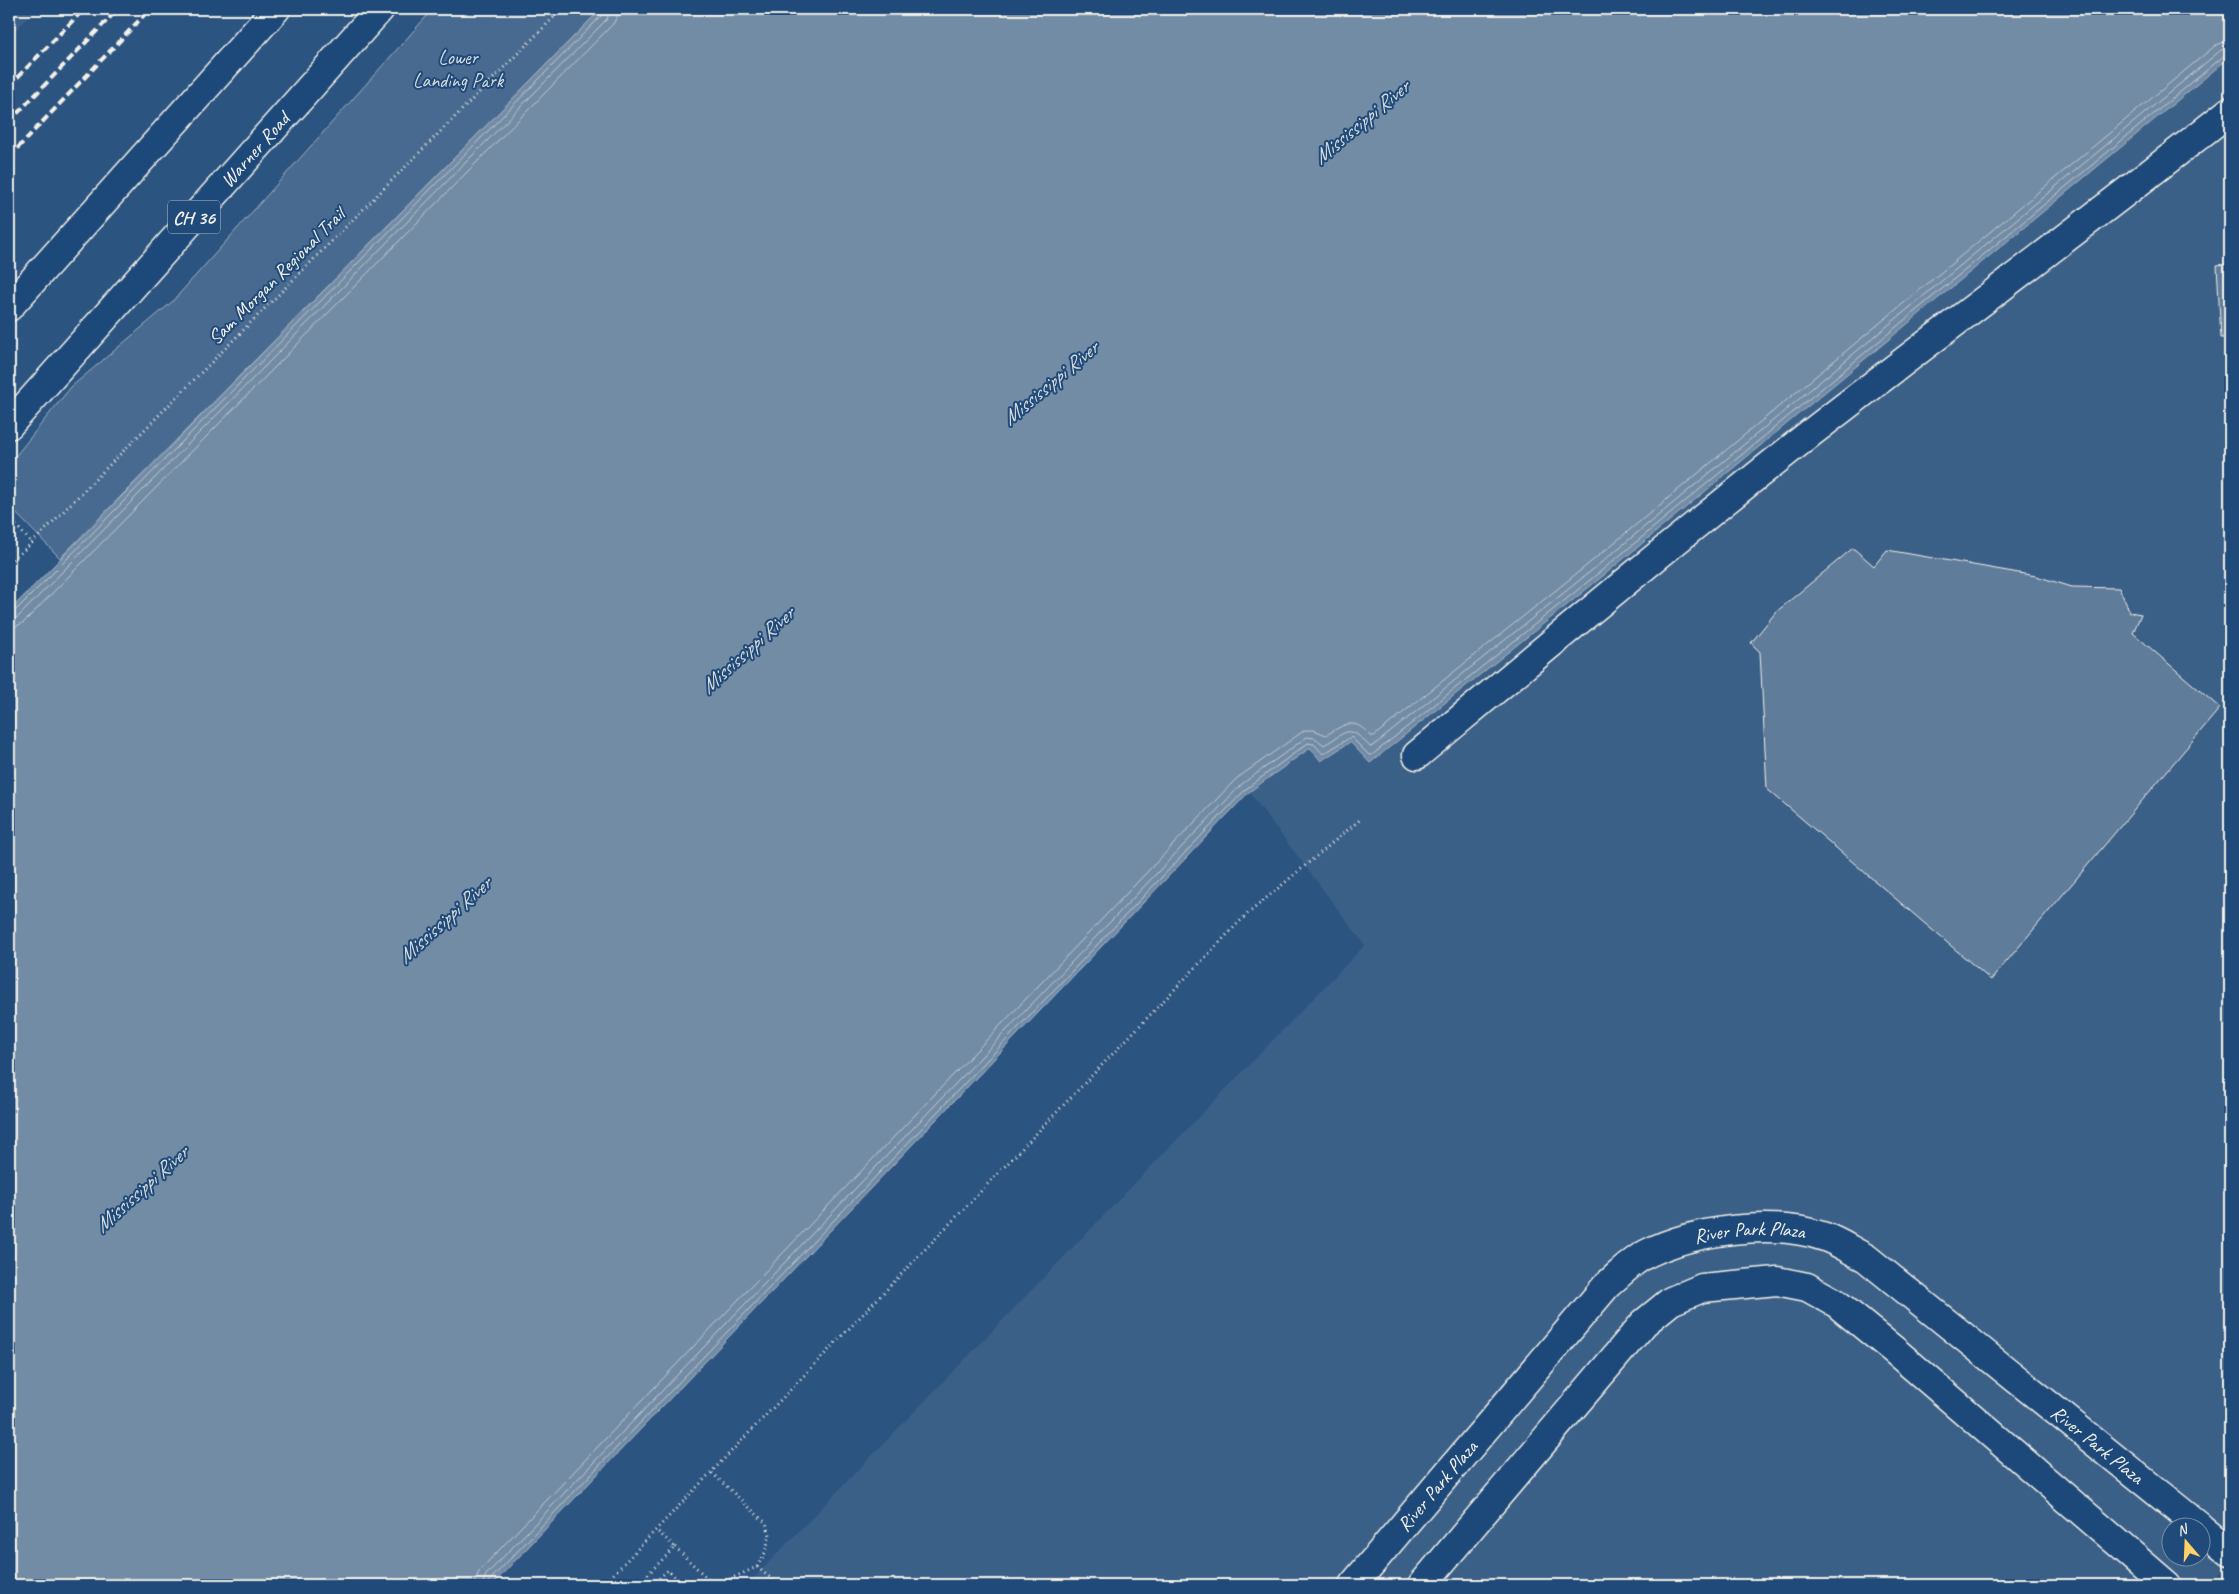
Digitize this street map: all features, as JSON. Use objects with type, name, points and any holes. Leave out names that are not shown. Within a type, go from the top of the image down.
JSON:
[{"type":"main road","points":[[9,307],[276,9]]},
{"type":"main road","name":"Warner Road","points":[[9,424],[380,9]]},
{"type":"main road","points":[[1417,755],[1681,536],[1964,314],[2097,216],[2230,111]]},
{"type":"main road","name":"River Park Plaza","points":[[1353,1585],[1606,1284],[1644,1254],[1689,1237],[1739,1231],[1781,1228],[1825,1237],[1866,1258],[2186,1516]]},
{"type":"main road","points":[[1422,1585],[1644,1323],[1671,1301],[1702,1288],[1777,1281],[1806,1288],[1836,1303],[1902,1357],[2167,1585]]},
{"type":"main road","points":[[2212,1537],[2230,1552]]},
{"type":"path","name":"Sam Morgan Regional Trail","points":[[9,563],[32,543],[562,9]]},
{"type":"path","points":[[9,518],[32,543]]},
{"type":"path","points":[[603,1585],[1245,916],[1362,818]]},
{"type":"path","points":[[656,1530],[715,1585],[726,1582],[756,1567],[765,1553],[770,1535],[766,1523],[712,1473]]},
{"type":"path","points":[[637,1585],[674,1547]]},
{"type":"path","points":[[756,1567],[779,1585]]},
{"type":"path","points":[[652,1585],[668,1570],[681,1584],[688,1585]]},
{"type":"shaded area","points":[[9,9],[36,9],[9,37]]},
{"type":"shaded area","points":[[2230,57],[2230,1563],[2212,1585],[747,1585],[1365,945],[1249,792],[1310,748],[1322,761],[1350,742],[1370,763],[1598,580]]},
{"type":"green space","name":"Lower Landing Park","points":[[433,9],[601,9],[60,558],[9,506],[9,464],[71,387],[172,302]]},
{"type":"water","name":"Mississippi River","points":[[601,9],[2230,9],[2230,57],[1598,580],[1370,763],[1350,742],[1321,761],[1310,748],[1249,792],[492,1585],[9,1585],[9,611]]},
{"type":"building","points":[[2230,264],[2230,338],[2221,338],[2217,265]]},
{"type":"building","points":[[1853,548],[1874,566],[1887,550],[2036,576],[2072,587],[2119,588],[2130,612],[2141,614],[2133,633],[2220,708],[1991,980],[1767,789],[1760,652],[1751,643],[1776,612]]},
{"type":"railway","points":[[9,86],[84,9]]},
{"type":"railway","points":[[9,122],[118,9]]},
{"type":"railway","points":[[9,157],[150,9]]}]
